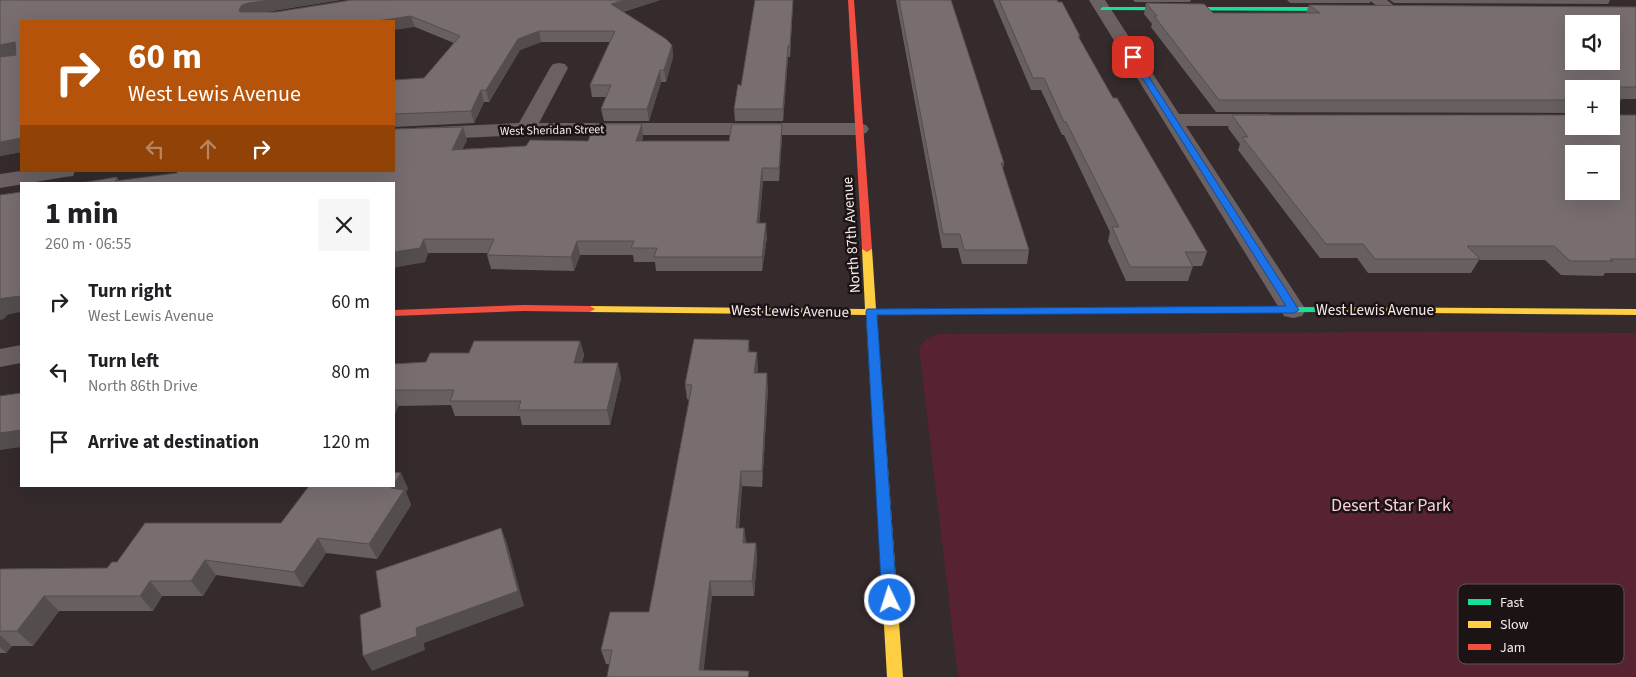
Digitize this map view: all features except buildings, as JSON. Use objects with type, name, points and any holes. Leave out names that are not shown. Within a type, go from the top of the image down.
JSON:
[{"type":"street","name":"North 87th Avenue","points":[[851,0],[895,677]]},
{"type":"street","points":[[1100,5],[1369,6],[1395,9]]},
{"type":"street","points":[[1100,5],[1294,310]]},
{"type":"street","points":[[526,129],[559,68]]},
{"type":"street","points":[[1172,120],[1290,120]]},
{"type":"street","name":"West Sheridan Street","points":[[395,135],[526,129],[860,129]]},
{"type":"street","points":[[0,181],[58,172]]},
{"type":"street","name":"West Lewis Avenue","points":[[395,313],[524,308],[871,312],[1294,310],[1636,312]]},
{"type":"street","points":[[0,358],[20,354]]},
{"type":"green space","name":"Desert Star Park","points":[[1636,333],[1636,677],[958,677],[919,348],[927,338],[939,334]]},
{"type":"traffic: fast","points":[[1103,9],[1345,9]]},
{"type":"traffic: fast","points":[[1009,311],[1326,310]]},
{"type":"traffic: slow","points":[[867,249],[895,677]]},
{"type":"traffic: slow","points":[[590,309],[871,312],[1009,311]]},
{"type":"traffic: slow","points":[[1326,310],[1636,312]]},
{"type":"traffic: jam","points":[[851,0],[867,249]]},
{"type":"traffic: jam","points":[[395,313],[524,308],[590,309]]},
{"type":"route","points":[[890,600],[871,312],[1294,310],[1133,57]]}]
